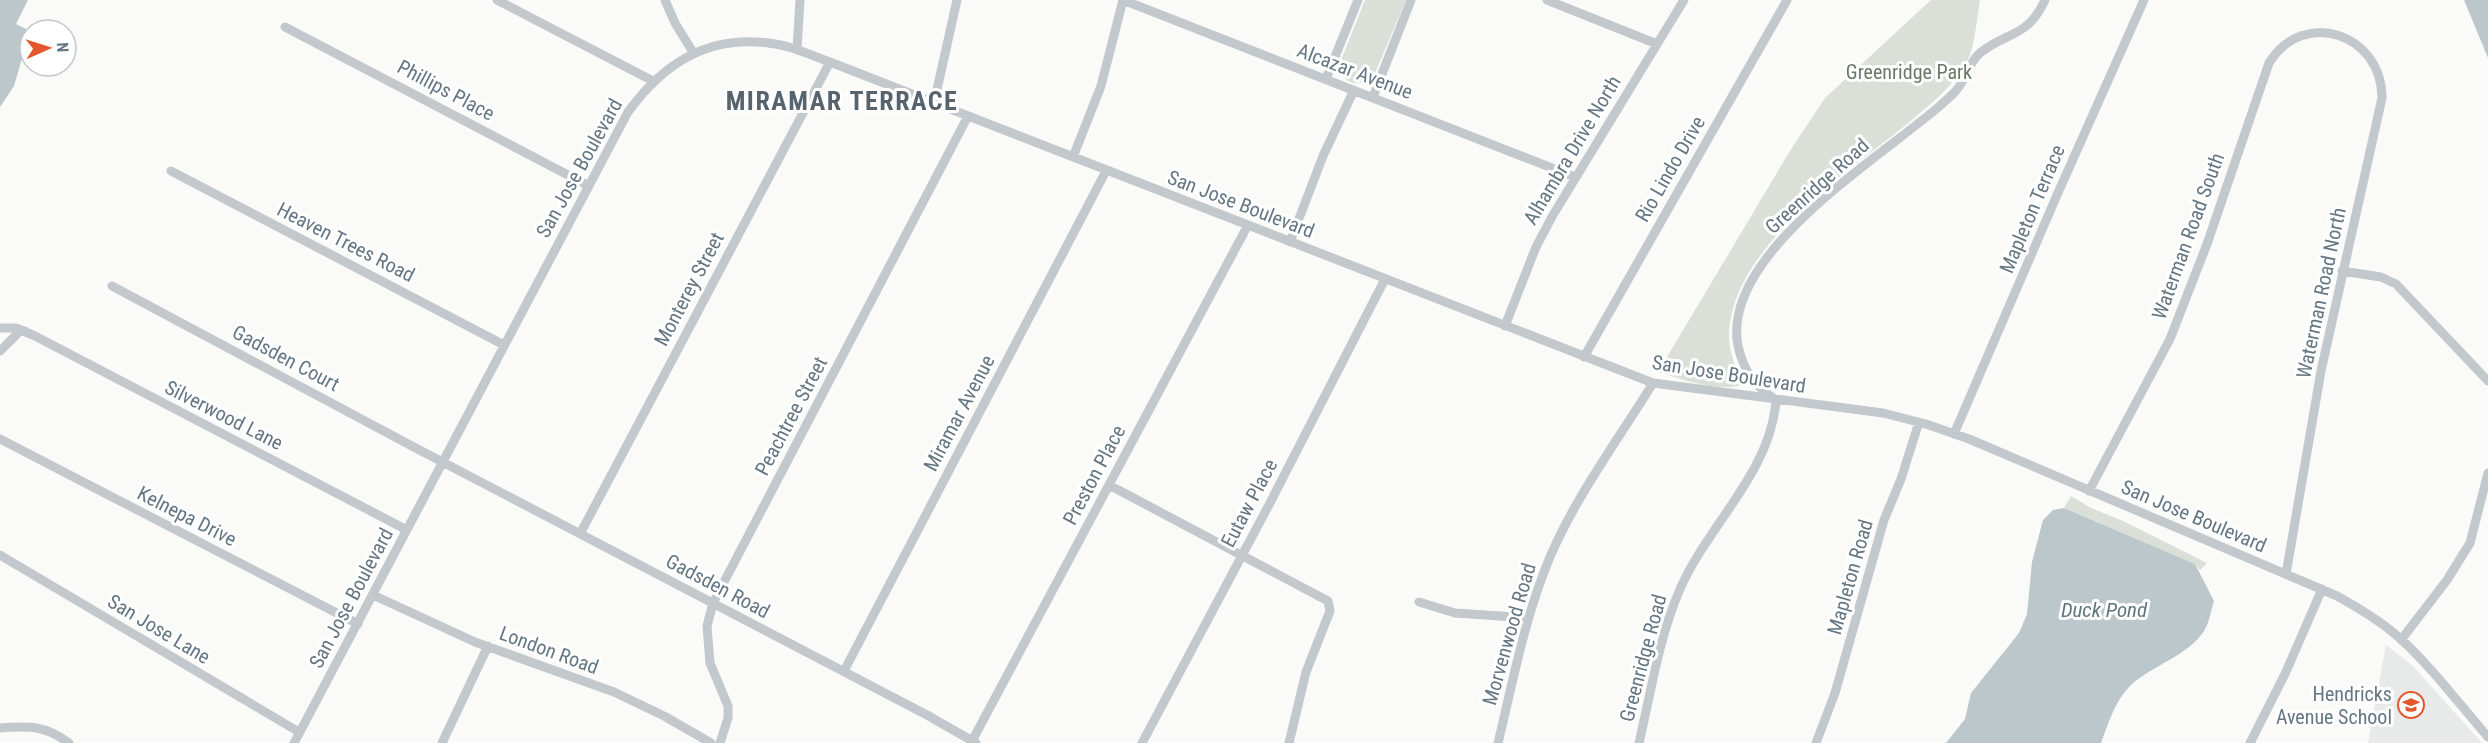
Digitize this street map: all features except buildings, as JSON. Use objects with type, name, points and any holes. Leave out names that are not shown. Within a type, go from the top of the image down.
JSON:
[{"type":"street","points":[[497,0],[653,81]]},
{"type":"street","points":[[665,0],[693,54]]},
{"type":"street","points":[[797,50],[800,0]]},
{"type":"street","points":[[934,103],[957,0]]},
{"type":"street","points":[[1073,158],[1101,86],[1122,0]]},
{"type":"street","name":"Alcazar Avenue","points":[[1122,0],[1575,177]]},
{"type":"street","points":[[1326,79],[1358,0]]},
{"type":"street","points":[[1373,97],[1411,0]]},
{"type":"street","points":[[1547,0],[1658,44]]},
{"type":"street","name":"Alhambra Drive North","points":[[1505,326],[1536,247],[1575,177],[1684,0]]},
{"type":"street","name":"Rio Lindo Drive","points":[[1584,357],[1787,0]]},
{"type":"street","name":"Greenridge Road","points":[[1639,743],[1671,611],[1681,588],[1754,467],[1768,437],[1776,400],[1760,389],[1747,373],[1741,360],[1737,339],[1737,317],[1742,301],[1763,263],[1781,241],[1825,199],[1943,104],[1958,88],[1978,54],[2015,35],[2030,23],[2045,0]]},
{"type":"street","name":"Mapleton Terrace","points":[[1954,434],[2056,195],[2144,0]]},
{"type":"street","name":"Phillips Place","points":[[285,27],[589,186]]},
{"type":"street","name":"Waterman Road South","points":[[2089,491],[2170,339],[2203,254],[2269,63],[2280,48],[2300,37],[2322,32],[2342,36]]},
{"type":"street","name":"Waterman Road North","points":[[2286,574],[2321,371],[2382,92],[2381,80],[2373,60],[2365,50],[2342,36]]},
{"type":"street","name":"San Jose Boulevard","points":[[294,743],[628,112],[653,81],[673,65],[706,48],[751,42],[767,42],[830,62],[1653,383],[1883,413],[1954,434],[2322,589],[2355,606],[2401,640],[2488,737]]},
{"type":"street","name":"Monterey Street","points":[[580,534],[830,62]]},
{"type":"street","points":[[1290,242],[1323,156],[1354,90]]},
{"type":"street","name":"Peachtree Street","points":[[720,743],[728,718],[728,706],[710,663],[707,626],[713,603],[968,116]]},
{"type":"street","name":"Heaven Trees Road","points":[[171,171],[504,345]]},
{"type":"street","name":"Miramar Avenue","points":[[844,671],[1106,171]]},
{"type":"street","name":"Preston Place","points":[[974,742],[1248,225]]},
{"type":"street","points":[[2342,271],[2381,278],[2396,284],[2488,381]]},
{"type":"street","name":"Eutaw Place","points":[[1142,743],[1385,279]]},
{"type":"street","name":"Gadsden Court","points":[[112,286],[443,462]]},
{"type":"street","name":"Silverwood Lane","points":[[0,328],[16,328],[24,331],[407,530]]},
{"type":"street","points":[[0,351],[19,332],[24,331]]},
{"type":"street","name":"Morvenwood Road","points":[[1498,743],[1528,618],[1550,556],[1576,506],[1653,383]]},
{"type":"street","name":"Mapleton Road","points":[[1816,743],[1838,682],[1881,530],[1901,479],[1919,422]]},
{"type":"street","name":"Kelnepa Drive","points":[[0,439],[358,624]]},
{"type":"street","name":"Gadsden Road","points":[[443,462],[844,671],[974,742]]},
{"type":"street","points":[[2401,640],[2470,543],[2488,473]]},
{"type":"street","points":[[1109,485],[1328,601],[1330,611],[1306,672],[1297,701],[1289,743]]},
{"type":"street","points":[[2478,509],[2488,518]]},
{"type":"street","name":"San Jose Lane","points":[[0,555],[299,732]]},
{"type":"street","points":[[2250,743],[2285,674],[2322,589]]},
{"type":"street","name":"London Road","points":[[373,595],[488,646],[614,692],[672,720],[711,743]]},
{"type":"street","points":[[1419,602],[1455,613],[1528,618]]},
{"type":"street","points":[[442,743],[488,646]]},
{"type":"street","points":[[0,728],[30,726],[46,730],[69,743]]},
{"type":"shaded area","name":"Hendricks Avenue School","points":[[2386,645],[2413,666],[2482,743],[2368,743]]},
{"type":"green space","points":[[1365,0],[1406,0],[1373,78],[1353,83],[1341,74],[1338,68]]},
{"type":"green space","name":"Greenridge Park","points":[[1931,0],[1980,0],[1970,56],[1948,88],[1907,124],[1825,189],[1771,242],[1750,271],[1735,301],[1729,333],[1731,353],[1743,385],[1712,386],[1658,372],[1790,151],[1825,98]]},
{"type":"green space","points":[[2071,496],[2091,508],[2123,521],[2207,563],[2200,570],[2195,564],[2064,508]]},
{"type":"water","points":[[0,0],[28,0],[16,24],[18,25],[18,72],[14,86],[0,107]]},
{"type":"water","points":[[2464,0],[2488,0],[2488,58]]},
{"type":"water","name":"Duck Pond","points":[[2064,508],[2195,564],[2214,601],[2206,628],[2180,654],[2148,672],[2130,686],[2116,706],[2101,743],[1946,743],[1965,719],[1971,693],[2019,633],[2027,614],[2032,562],[2043,520],[2053,510]]},
{"type":"place","name":"Hendricks Avenue School","points":[[2411,705]]},
{"type":"district","name":"MIRAMAR TERRACE","points":[[842,101]]}]
